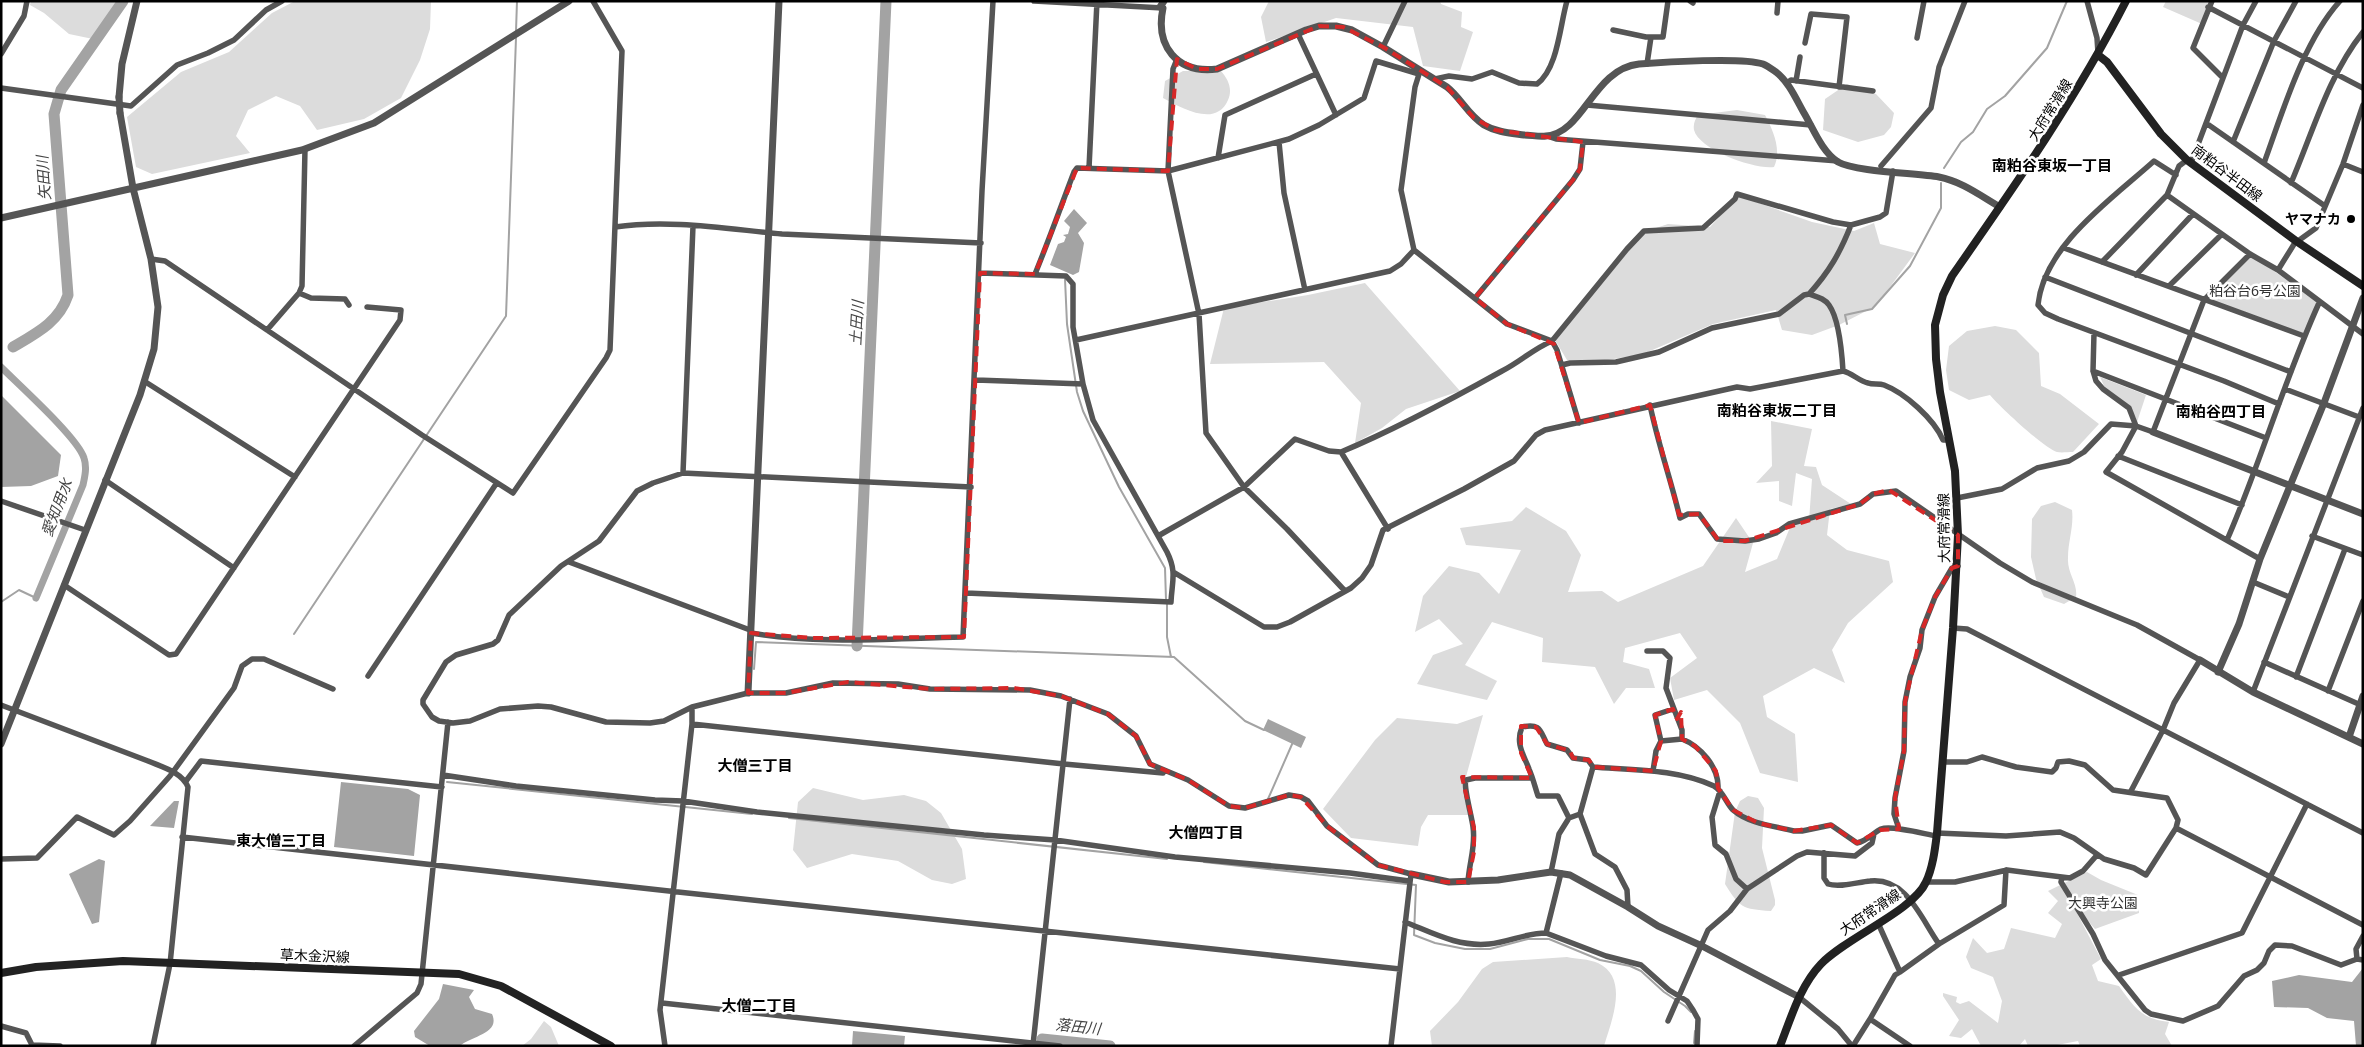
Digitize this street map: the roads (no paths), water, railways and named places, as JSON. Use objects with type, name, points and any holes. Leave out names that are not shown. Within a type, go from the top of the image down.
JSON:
[{"type":"main road","name":"大府常滑線","points":[[1780,1046],[1799,997],[1812,975],[1831,954],[1911,899],[1926,882],[1934,856],[1958,566],[1957,498],[1936,359],[1936,325],[1943,295],[1952,276],[2040,149],[2098,55],[2126,1]]},
{"type":"main road","name":"南粕谷半田線","points":[[2098,55],[2107,62],[2161,134],[2189,161],[2297,241],[2363,286]]},
{"type":"main road","name":"草木金沢線","points":[[1,973],[36,967],[103,962],[459,974],[501,986],[612,1046]]},
{"type":"street","points":[[1,54],[24,16],[26,1]]},
{"type":"street","points":[[1,744],[144,381],[154,349],[158,321],[157,292],[151,259],[133,188],[119,97],[122,64],[137,1]]},
{"type":"street","points":[[1,88],[131,106],[177,64],[208,54],[234,40],[266,10],[282,1]]},
{"type":"street","points":[[1,218],[305,149],[374,124],[569,1]]},
{"type":"street","points":[[151,259],[165,261],[509,493],[516,491],[610,350],[622,51],[593,1]]},
{"type":"street","points":[[748,693],[779,1]]},
{"type":"street","points":[[569,562],[750,631],[775,637],[854,639],[963,638],[993,1]]},
{"type":"street","points":[[1034,1],[1163,5],[1160,20],[1161,35],[1168,50],[1177,59],[1197,69],[1217,69],[1320,26],[1336,26],[1352,30],[1383,47],[1420,72],[1435,79],[1455,94],[1474,118],[1485,125],[1504,132],[1583,142],[1838,162],[1858,168],[1893,171],[1955,181],[2000,207]]},
{"type":"street","points":[[1383,47],[1405,1]]},
{"type":"street","points":[[1435,79],[1449,76],[1472,79],[1492,72],[1519,83],[1537,84],[1542,80],[1550,65],[1563,27],[1567,1]]},
{"type":"street","points":[[1613,30],[1651,37],[1663,37],[1668,1]]},
{"type":"street","points":[[1777,13],[1778,1]]},
{"type":"street","points":[[1917,38],[1924,1]]},
{"type":"street","points":[[1881,166],[1931,108],[1939,67],[1965,1]]},
{"type":"street","points":[[2087,1],[2097,38],[2098,55]]},
{"type":"street","points":[[2102,262],[2167,195],[2179,166],[2189,161],[2206,123],[2243,25],[2256,1]]},
{"type":"street","points":[[2233,142],[2274,41],[2296,1]]},
{"type":"street","points":[[2264,164],[2305,58],[2322,23],[2340,1]]},
{"type":"street","points":[[1089,168],[1097,3]]},
{"type":"street","points":[[2222,77],[2193,48],[2210,4],[2243,25],[2363,88]]},
{"type":"street","points":[[1805,43],[1811,14],[1847,17],[1840,87]]},
{"type":"street","points":[[2291,183],[2335,74],[2348,51],[2363,32]]},
{"type":"street","points":[[1298,34],[1336,115]]},
{"type":"street","points":[[1647,64],[1651,37]]},
{"type":"street","points":[[1796,81],[1800,56]]},
{"type":"street","points":[[1177,59],[1173,68],[1168,171],[1199,314],[1206,434],[1244,487],[1287,529],[1345,591]]},
{"type":"street","points":[[1035,274],[1074,172],[1078,168],[1168,171],[1280,142],[1320,125],[1364,98],[1376,61],[1420,72]]},
{"type":"street","points":[[1547,136],[1564,129],[1587,105],[1599,86],[1613,75],[1630,67],[1647,64],[1749,62],[1764,64],[1777,72],[1787,83],[1823,146],[1838,162]]},
{"type":"street","points":[[1420,72],[1401,190],[1414,250],[1506,324],[1552,342],[1562,366],[1579,423]]},
{"type":"street","points":[[1218,158],[1224,115],[1316,74]]},
{"type":"street","points":[[1787,83],[1796,81],[1874,91]]},
{"type":"street","points":[[1587,105],[1811,125]]},
{"type":"street","points":[[2278,270],[2297,241],[2316,228],[2343,164],[2363,105]]},
{"type":"street","points":[[2206,123],[2325,206]]},
{"type":"street","points":[[1280,142],[1284,193],[1304,290]]},
{"type":"street","points":[[1475,298],[1573,180],[1580,169],[1583,142]]},
{"type":"street","points":[[267,330],[299,293],[304,273],[305,149]]},
{"type":"street","points":[[2176,175],[2154,161],[2081,227],[2052,262],[2045,277],[2038,305],[2045,313],[2224,381],[2279,404]]},
{"type":"street","points":[[2343,164],[2363,172]]},
{"type":"street","points":[[1158,536],[1244,487],[1295,439],[1329,451],[1341,452],[1442,404],[1506,370],[1536,348],[1552,342],[1627,249],[1644,231],[1703,228],[1735,199],[1737,194],[1833,222],[1851,225],[1880,217],[1886,213],[1893,171]]},
{"type":"street","points":[[2167,195],[2221,235],[2278,270],[2363,334]]},
{"type":"street","points":[[2136,275],[2193,214]]},
{"type":"street","points":[[616,227],[640,223],[760,230],[768,233],[981,243]]},
{"type":"street","points":[[1809,294],[1828,273],[1839,254],[1851,225]]},
{"type":"street","points":[[683,473],[693,226]]},
{"type":"street","points":[[2168,286],[2221,235]]},
{"type":"street","points":[[2064,248],[2304,336]]},
{"type":"street","points":[[1076,340],[1390,271],[1414,250]]},
{"type":"street","points":[[2153,432],[2204,300],[2250,254]]},
{"type":"street","points":[[966,593],[1171,602],[1172,582],[1175,573],[1172,562],[1158,536],[1096,427],[1083,384],[1073,327],[1073,284],[1066,276],[1050,277],[1035,274],[980,273]]},
{"type":"street","points":[[2045,277],[2290,372]]},
{"type":"street","points":[[299,293],[311,298],[345,299],[348,305]]},
{"type":"street","points":[[1562,366],[1570,363],[1616,362],[1659,352],[1712,328],[1779,314],[1804,295],[1809,294],[1822,298],[1830,306],[1837,329],[1843,371]]},
{"type":"street","points":[[2218,672],[2239,624],[2260,559],[2324,403],[2363,298]]},
{"type":"street","points":[[2227,540],[2242,505],[2304,336],[2320,303]]},
{"type":"street","points":[[64,585],[169,654],[174,655],[400,320],[401,310],[367,306]]},
{"type":"street","points":[[2094,333],[2093,371],[2096,381],[2103,390],[2129,408],[2136,426]]},
{"type":"street","points":[[1175,573],[1264,627],[1276,627],[1290,622],[1345,591],[1362,578],[1371,565],[1383,530],[1514,462],[1536,435],[1545,430],[1737,387],[1750,389],[1843,371],[1869,384],[1884,385],[1906,397],[1940,431],[1943,440],[1949,440]]},
{"type":"street","points":[[2093,371],[2266,438]]},
{"type":"street","points":[[976,380],[1083,384]]},
{"type":"street","points":[[144,381],[280,469],[294,476]]},
{"type":"street","points":[[2285,388],[2359,417]]},
{"type":"street","points":[[1650,405],[1662,457],[1672,483],[1680,518],[1688,514],[1699,514],[1717,539],[1759,539],[1776,533],[1789,524],[1860,504],[1873,494],[1890,490],[1896,491],[1949,526],[1958,536],[2032,582],[2137,625],[2253,692],[2363,744]]},
{"type":"street","points":[[2253,692],[2363,408]]},
{"type":"street","points":[[1957,498],[2002,489],[2032,470],[2069,461],[2084,452],[2111,424],[2136,426],[2362,512]]},
{"type":"street","points":[[2136,426],[2106,472],[2260,559]]},
{"type":"street","points":[[1341,452],[1388,529]]},
{"type":"street","points":[[2118,456],[2242,505]]},
{"type":"street","points":[[970,487],[683,473],[653,483],[637,491],[599,541],[561,566],[509,615],[498,640],[493,644],[456,655],[446,662],[423,700],[423,704],[432,717],[439,721],[448,722],[470,721],[500,709],[538,706],[550,707],[606,722],[650,724],[664,721],[692,707],[748,693],[786,693],[821,685],[848,682],[898,684],[940,690],[1014,688],[1070,699],[1098,709],[1117,720],[1136,736],[1150,764],[1188,780],[1235,808],[1250,808],[1289,795],[1301,796],[1308,801],[1327,826],[1378,865],[1410,878]]},
{"type":"street","points":[[105,480],[234,568]]},
{"type":"street","points":[[368,676],[496,484]]},
{"type":"street","points":[[1,501],[85,530]]},
{"type":"street","points":[[2312,536],[2363,555]]},
{"type":"street","points":[[2296,677],[2345,549]]},
{"type":"street","points":[[1899,828],[1894,814],[1895,798],[1904,751],[1905,702],[1910,677],[1919,653],[1922,630],[1928,615],[1952,568],[1958,566]]},
{"type":"street","points":[[2253,582],[2289,597]]},
{"type":"street","points":[[2328,691],[2363,600]]},
{"type":"street","points":[[1953,628],[1967,629],[2363,833]]},
{"type":"street","points":[[1647,651],[1663,651],[1670,658],[1666,684],[1673,709],[1682,730],[1682,739]]},
{"type":"street","points":[[1,859],[37,858],[77,817],[114,835],[141,810],[170,776],[234,688],[242,666],[252,659],[264,659],[333,689]]},
{"type":"street","points":[[2131,791],[2163,730],[2174,703],[2200,660]]},
{"type":"street","points":[[2264,662],[2361,705]]},
{"type":"street","points":[[2349,737],[2363,696]]},
{"type":"street","points":[[1033,1044],[1070,699]]},
{"type":"street","points":[[1,705],[172,771],[186,781],[188,787],[170,964],[152,1046]]},
{"type":"street","points":[[665,1046],[660,1010],[692,724],[692,707]]},
{"type":"street","points":[[1653,771],[1656,751],[1661,741],[1655,715],[1673,709]]},
{"type":"street","points":[[354,1046],[417,993],[422,984],[448,722]]},
{"type":"street","points":[[692,724],[1064,764],[1170,773]]},
{"type":"street","points":[[1569,818],[1558,796],[1538,796],[1523,758],[1520,745],[1520,731],[1522,727],[1528,726],[1540,729],[1547,744],[1567,750],[1573,758],[1588,760],[1593,767]]},
{"type":"street","points":[[1661,741],[1682,739],[1695,746],[1711,764],[1718,780],[1719,790],[1712,817],[1715,845],[1726,854],[1736,879],[1747,889]]},
{"type":"street","points":[[1593,767],[1653,771],[1701,781],[1719,790],[1733,810],[1758,823],[1802,831],[1831,825],[1857,842],[1885,828],[1899,828],[1936,834],[2006,836],[2060,832],[2074,838],[2097,855],[2146,875],[2176,828],[2178,820],[2167,798],[2131,791],[2113,790],[2094,772],[2077,762],[2058,762],[2052,772],[2016,767],[1982,757],[1967,762],[1942,762]]},
{"type":"street","points":[[186,781],[201,761],[442,786]]},
{"type":"street","points":[[1593,767],[1580,814],[1595,854],[1615,867],[1627,890],[1628,907]]},
{"type":"street","points":[[443,775],[516,786],[655,800],[683,801],[777,814],[984,835],[1055,840],[1175,857],[1445,882],[1468,882],[1551,872],[1562,873],[1581,880],[1658,926],[1702,946],[1799,997],[1838,1029],[1852,1046],[1895,975],[1939,944],[2004,905],[2006,870]]},
{"type":"street","points":[[1468,882],[1475,842],[1469,799],[1464,784],[1466,780],[1475,778],[1532,778]]},
{"type":"street","points":[[2119,975],[2242,933],[2307,804]]},
{"type":"street","points":[[1551,872],[1559,834],[1569,818],[1580,814]]},
{"type":"street","points":[[2176,828],[2363,926]]},
{"type":"street","points":[[1668,1021],[1708,930],[1730,911],[1747,889],[1797,856],[1807,852],[1855,856],[1872,842],[1874,834]]},
{"type":"street","points":[[182,837],[1400,969]]},
{"type":"street","points":[[1824,854],[1824,878],[1828,884],[1886,880],[1911,899],[1924,924],[1939,944]]},
{"type":"street","points":[[1926,882],[1955,882],[2006,870],[2070,878],[2083,871],[2097,855]]},
{"type":"street","points":[[1546,933],[1562,873]]},
{"type":"street","points":[[1391,1046],[1410,878]]},
{"type":"street","points":[[2062,878],[2061,882],[2093,934],[2101,952],[2145,1010],[2151,1014],[2183,1021],[2218,1006],[2244,976],[2258,970],[2264,963],[2269,951],[2275,945],[2292,946],[2341,965],[2360,959],[2356,949],[2363,936]]},
{"type":"street","points":[[1405,922],[1430,934],[1469,944],[1489,944],[1532,933],[1546,933],[1606,956],[1641,964],[1679,997],[1687,1001],[1698,1020],[1698,1046]]},
{"type":"street","points":[[1878,923],[1900,972]]},
{"type":"street","points":[[662,1003],[1060,1046]]},
{"type":"street","points":[[1870,1019],[1910,1046]]},
{"type":"street","points":[[1,1026],[26,1033],[32,1045],[60,1046]]},
{"type":"waterway","name":"矢田川","points":[[13,347],[39,332],[53,320],[59,313],[68,295],[54,114],[61,90],[123,1]]},
{"type":"waterway","points":[[516,31],[517,1]]},
{"type":"waterway","name":"土田川","points":[[857,646],[886,1]]},
{"type":"waterway","points":[[1944,168],[1961,142],[1973,132],[1987,109],[2005,96],[2047,48],[2067,1]]},
{"type":"waterway","points":[[294,634],[506,316],[516,38]]},
{"type":"waterway","points":[[1847,324],[1845,315],[1872,309],[1910,266],[1941,208],[1941,183]]},
{"type":"waterway","points":[[1065,279],[1067,324],[1077,392],[1083,411],[1119,487],[1165,568],[1166,600]]},
{"type":"waterway","name":"愛知用水","points":[[1,367],[60,425],[79,449],[85,461],[83,485],[36,598]]},
{"type":"waterway","points":[[1,602],[19,590],[36,598]]},
{"type":"waterway","points":[[1167,604],[1167,637],[1171,657]]},
{"type":"waterway","points":[[754,669],[756,642],[1174,657],[1245,721],[1264,730]]},
{"type":"waterway","points":[[1268,799],[1293,742]]},
{"type":"waterway","points":[[447,782],[752,814]]},
{"type":"waterway","points":[[789,818],[1167,859]]},
{"type":"waterway","points":[[1204,862],[1416,885],[1414,935],[1435,943],[1465,949],[1490,949],[1528,939],[1549,939],[1600,960],[1630,966],[1641,971],[1664,992],[1691,1012]]},
{"type":"waterway","points":[[1694,1043],[1695,1031]]},
{"type":"waterway","name":"落田川","points":[[1042,1039],[1110,1046]]},
{"type":"place","name":"ヤマナカ","points":[[2351,219]]},
{"type":"district","name":"南粕谷東坂一丁目","points":[[2052,166]]},
{"type":"district","name":"南粕谷東坂二丁目","points":[[1777,411]]},
{"type":"district","name":"南粕谷四丁目","points":[[2221,412]]},
{"type":"district","name":"大僧三丁目","points":[[755,766]]},
{"type":"district","name":"大僧四丁目","points":[[1206,833]]},
{"type":"district","name":"東大僧三丁目","points":[[281,841]]},
{"type":"district","name":"大僧二丁目","points":[[759,1006]]},
{"type":"park label","name":"粕谷台6号公園","points":[[2255,291]]},
{"type":"park label","name":"大興寺公園","points":[[2103,903]]}]
